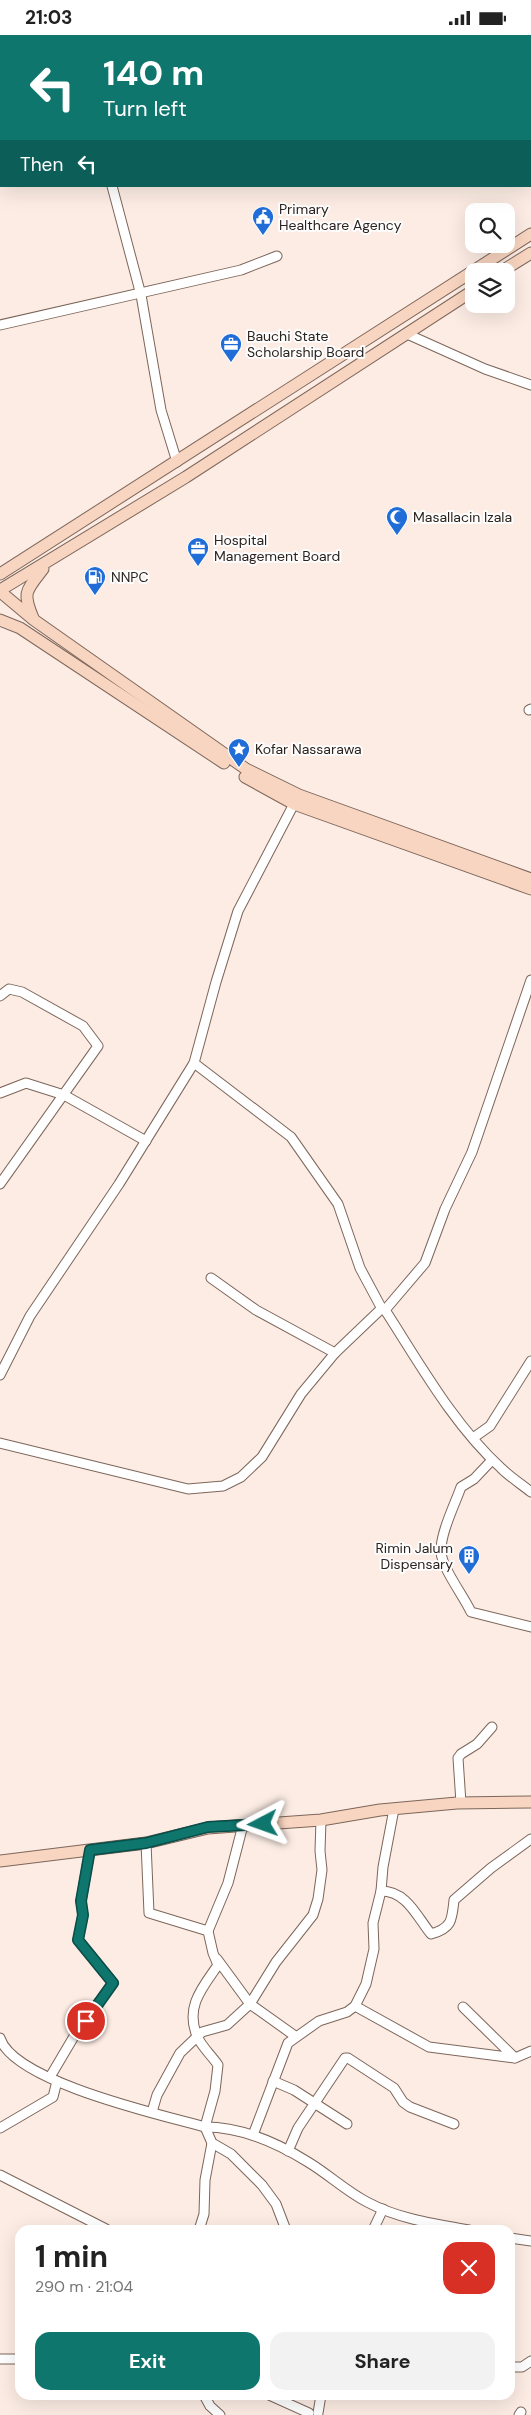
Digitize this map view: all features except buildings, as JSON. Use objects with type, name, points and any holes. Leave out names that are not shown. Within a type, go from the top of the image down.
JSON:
[{"type":"street","points":[[112,187],[141,295],[161,411],[176,462]]},
{"type":"street","points":[[0,574],[531,233]]},
{"type":"street","points":[[515,263],[531,253]]},
{"type":"street","points":[[0,325],[141,295],[241,270],[277,256]]},
{"type":"street","points":[[2,590],[465,296]]},
{"type":"street","points":[[407,334],[485,369],[531,385]]},
{"type":"street","points":[[34,620],[26,601],[26,592],[47,563]]},
{"type":"street","points":[[0,607],[2,590]]},
{"type":"street","points":[[2,590],[34,620],[246,769],[297,799],[531,879]]},
{"type":"street","points":[[0,620],[20,628],[241,774],[297,799],[531,889]]},
{"type":"street","points":[[0,1375],[30,1316],[146,1141],[194,1063],[238,911],[297,799]]},
{"type":"street","points":[[0,1443],[188,1489],[223,1486],[241,1477],[262,1457],[301,1394],[335,1353],[383,1310],[425,1263],[445,1209],[472,1153],[531,979]]},
{"type":"street","points":[[0,996],[9,989],[22,991],[83,1027],[98,1046],[0,1184]]},
{"type":"street","points":[[194,1063],[291,1137],[338,1204],[360,1268],[383,1310],[440,1394],[473,1438],[492,1460],[531,1492]]},
{"type":"street","points":[[0,1093],[26,1083],[64,1095],[146,1141]]},
{"type":"street","points":[[211,1278],[256,1310],[335,1353]]},
{"type":"street","points":[[473,1438],[490,1425],[531,1361]]},
{"type":"street","points":[[492,1460],[474,1479],[461,1487],[441,1552],[447,1569],[471,1612],[531,1627]]},
{"type":"street","points":[[461,1803],[458,1758],[477,1744],[492,1727]]},
{"type":"street","points":[[0,1861],[146,1843],[208,1827],[321,1820],[394,1809],[461,1803],[531,1802]]},
{"type":"street","points":[[253,2135],[288,2043],[295,2036],[319,2021],[348,2012],[355,2006],[366,1984],[374,1949],[373,1923],[382,1891],[383,1867],[394,1809]]},
{"type":"street","points":[[152,2112],[157,2095],[180,2053],[202,2032],[227,2025],[250,2003],[276,1962],[313,1915],[318,1899],[322,1870],[320,1851],[321,1820]]},
{"type":"street","points":[[244,1825],[228,1883],[208,1931],[218,1965],[200,1990],[192,2009],[197,2037],[218,2065],[215,2091],[204,2127],[212,2143],[231,2154],[262,2185],[276,2204],[284,2225]]},
{"type":"street","points":[[382,1891],[392,1891],[401,1895],[431,1934],[443,1931],[452,1920],[454,1900],[498,1863],[531,1839]]},
{"type":"street","points":[[146,1843],[149,1913],[208,1931]]},
{"type":"street","points":[[0,2128],[53,2097],[53,2079],[76,2033],[113,1983],[78,1940],[83,1915],[81,1901],[90,1850]]},
{"type":"street","points":[[213,1953],[250,2003],[295,2036]]},
{"type":"street","points":[[355,2006],[429,2047],[515,2058],[531,2051]]},
{"type":"street","points":[[463,2007],[515,2058]]},
{"type":"street","points":[[0,2038],[9,2053],[53,2079],[108,2101],[204,2127],[221,2127],[253,2135],[309,2162],[368,2203],[408,2219],[441,2225]]},
{"type":"street","points":[[288,2151],[298,2128],[345,2058],[348,2058],[394,2088],[403,2102],[410,2107],[454,2124]]},
{"type":"street","points":[[273,2081],[314,2102],[346,2124]]},
{"type":"street","points":[[201,2225],[204,2214],[205,2180],[212,2143]]},
{"type":"street","points":[[0,2175],[98,2225]]},
{"type":"street","points":[[375,2225],[383,2209]]},
{"type":"street","points":[[515,2238],[531,2241]]},
{"type":"street","points":[[0,2359],[15,2359]]},
{"type":"street","points":[[515,2367],[522,2367],[531,2361]]},
{"type":"street","points":[[207,2400],[210,2406],[220,2415]]},
{"type":"street","points":[[281,2400],[313,2414],[319,2400]]},
{"type":"place","name":"Primary Healthcare Agency","points":[[263,236]]},
{"type":"place","name":"Bauchi State Scholarship Board","points":[[231,363]]},
{"type":"place","name":"Masallacin Izala","points":[[397,536]]},
{"type":"place","name":"Hospital Management Board","points":[[198,567]]},
{"type":"place","name":"NNPC","points":[[95,596]]},
{"type":"place","name":"Kofar Nassarawa","points":[[239,768]]},
{"type":"place","name":"Rimin Jalum Dispensary","points":[[469,1575]]},
{"type":"route","points":[[86,2021],[105,1997],[113,1983],[78,1940],[83,1915],[81,1901],[90,1850],[146,1843],[208,1827],[263,1824]]}]
